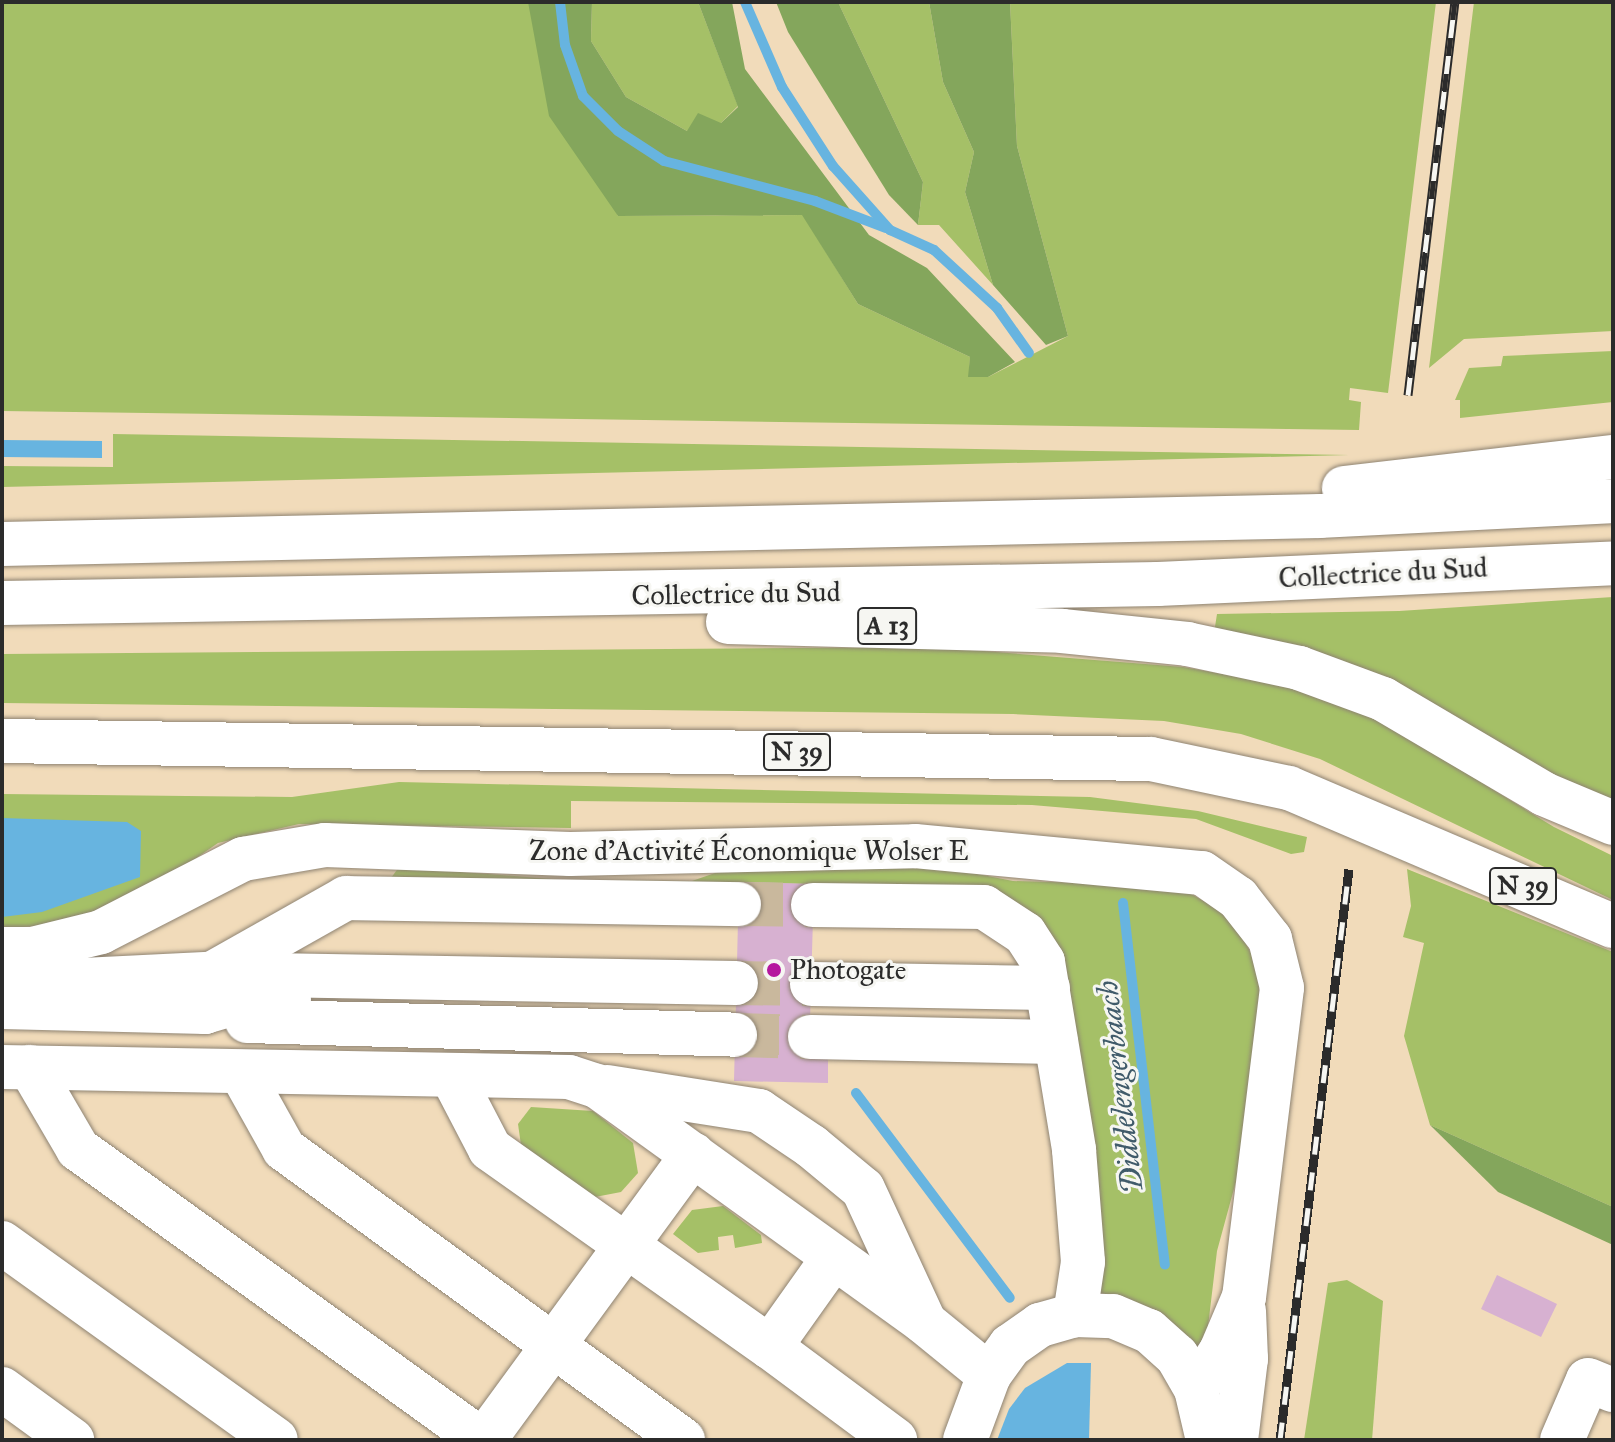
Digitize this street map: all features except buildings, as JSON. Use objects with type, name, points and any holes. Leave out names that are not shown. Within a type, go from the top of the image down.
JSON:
[{"type":"main road","points":[[1067,520],[1613,457]]},
{"type":"main road","points":[[2,544],[1321,516],[1613,501]]},
{"type":"main road","name":"Collectrice du Sud","points":[[2,603],[122,605],[1158,584],[1613,563]]},
{"type":"main road","name":"A 13","points":[[122,605],[1062,631],[1187,644],[1299,668],[1383,699],[1613,838]]},
{"type":"main road","name":"N 39","points":[[2,741],[1151,759],[1289,788],[1613,926]]},
{"type":"main road","name":"A 13","points":[[1544,794],[1613,823]]},
{"type":"main road","name":"Zone d'Activité Économique Wolser E","points":[[2,949],[32,949],[101,932],[243,859],[325,845],[570,854],[915,846],[1202,873],[1238,898],[1270,939],[1282,988],[1244,1297],[1246,1359],[1236,1440]]},
{"type":"main road","points":[[2,1007],[208,993],[255,963],[300,924],[346,898],[737,970]]},
{"type":"main road","points":[[300,924],[737,970]]},
{"type":"main road","points":[[255,963],[737,970]]},
{"type":"main road","points":[[2,984],[208,993],[253,998],[737,970]]},
{"type":"main road","points":[[1045,988],[812,971],[1045,988]]},
{"type":"main road","points":[[1045,988],[1074,1150],[1083,1262],[1075,1315]]},
{"type":"main road","points":[[16,1067],[569,1077],[597,1086],[759,1111],[811,1146],[863,1189],[924,1322]]},
{"type":"main road","points":[[16,1067],[78,1149],[482,1440],[693,1154]]},
{"type":"main road","points":[[241,1072],[284,1149],[683,1440]]},
{"type":"main road","points":[[452,1076],[490,1149],[770,1347],[895,1440]]},
{"type":"main road","points":[[597,1086],[924,1322],[989,1375]]},
{"type":"main road","points":[[2,1243],[276,1440]]},
{"type":"main road","points":[[770,1347],[834,1257]]},
{"type":"main road","name":"Zone d'Activité Économique Wolser E","points":[[1196,1389],[1221,1351],[1244,1297]]},
{"type":"main road","points":[[965,1440],[989,1375],[1010,1346],[1040,1325],[1075,1315],[1113,1316],[1149,1331],[1177,1356],[1196,1389],[1208,1440]]},
{"type":"main road","points":[[1562,1440],[1588,1380],[1613,1390]]},
{"type":"main road","points":[[2,1389],[72,1440]]},
{"type":"green space","points":[[2,2],[531,2],[618,216],[803,215],[858,304],[970,357],[969,377],[988,377],[1068,336],[1017,146],[1010,2],[1436,2],[1388,393],[1350,388],[1349,400],[1361,402],[1359,430],[2,411]]},
{"type":"green space","points":[[528,2],[592,2],[591,41],[626,97],[687,131],[698,113],[721,123],[738,107],[698,2],[732,2],[745,69],[869,235],[927,268],[1015,362],[988,377],[968,377],[970,357],[858,304],[802,215],[618,216],[549,116]]},
{"type":"green space","points":[[592,2],[698,2],[738,106],[721,123],[687,131],[626,97],[591,41]]},
{"type":"green space","points":[[776,2],[838,2],[923,182],[918,225],[889,195],[788,32]]},
{"type":"green space","points":[[838,2],[929,2],[943,82],[974,152],[965,192],[993,285],[939,225],[918,225],[923,182]]},
{"type":"green space","points":[[929,2],[1010,2],[1017,146],[1068,336],[1046,345],[993,285],[965,192],[974,152],[943,82]]},
{"type":"green space","points":[[1474,2],[1613,2],[1613,331],[1464,339],[1429,368]]},
{"type":"green space","points":[[1613,351],[1613,402],[1460,418],[1460,400],[1455,400],[1469,368],[1501,366],[1503,356]]},
{"type":"green space","points":[[113,434],[1349,455],[2,487],[2,466],[113,467]]},
{"type":"green space","points":[[1613,597],[1613,810],[1214,633],[1217,614],[1399,611]]},
{"type":"green space","points":[[933,647],[1183,667],[1290,686],[1376,718],[1554,827],[1613,856],[1613,900],[1320,759],[1241,734],[1164,721],[1013,714],[2,703],[2,654]]},
{"type":"green space","points":[[399,782],[1090,797],[1198,811],[1307,837],[1304,852],[1291,854],[1196,819],[1032,805],[571,801],[571,828],[299,824],[218,843],[134,901],[78,922],[2,929],[2,794],[292,797]]},
{"type":"green space","points":[[758,858],[917,862],[1013,881],[1155,885],[1191,894],[1218,909],[1240,933],[1253,957],[1262,993],[1247,1141],[1217,1251],[1207,1335],[1196,1352],[1137,1303],[1093,1291],[1052,939],[813,884],[391,878],[399,867],[564,880],[692,881]]},
{"type":"green space","points":[[1407,869],[1613,952],[1613,1207],[1430,1125],[1404,1036],[1424,943],[1403,937],[1411,906]]},
{"type":"green space","points":[[531,1107],[593,1111],[633,1143],[638,1173],[621,1192],[595,1197],[521,1145],[518,1124]]},
{"type":"green space","points":[[1430,1125],[1613,1207],[1613,1245],[1498,1192]]},
{"type":"green space","points":[[723,1206],[761,1235],[762,1243],[735,1248],[733,1235],[718,1237],[719,1250],[698,1253],[673,1234],[692,1210]]},
{"type":"green space","points":[[1347,1280],[1383,1301],[1372,1440],[1304,1440],[1328,1283]]},
{"type":"water","points":[[2,440],[102,441],[102,458],[2,457]]},
{"type":"water","points":[[2,818],[127,822],[141,831],[140,877],[42,912],[2,917]]},
{"type":"water","points":[[1067,1363],[1091,1363],[1089,1440],[997,1440],[1009,1409],[1025,1388]]},
{"type":"waterway","points":[[560,2],[565,45],[583,96],[618,131],[664,161],[815,201],[886,228]]},
{"type":"waterway","name":"Diddelengerbaach","points":[[745,2],[782,87],[833,166],[890,230],[934,250],[997,308],[1029,353]]},
{"type":"waterway","name":"Diddelengerbaach","points":[[1123,903],[1165,1265]]},
{"type":"waterway","points":[[856,1093],[1010,1298]]},
{"type":"tunnel","points":[[739,904],[813,905]]},
{"type":"tunnel","points":[[736,983],[812,984]]},
{"type":"tunnel","points":[[735,1035],[810,1037]]},
{"type":"railway","points":[[1408,395],[1455,2]]},
{"type":"railway","points":[[1280,1440],[1349,869]]},
{"type":"place","name":"Photogate","points":[[774,970]]}]
